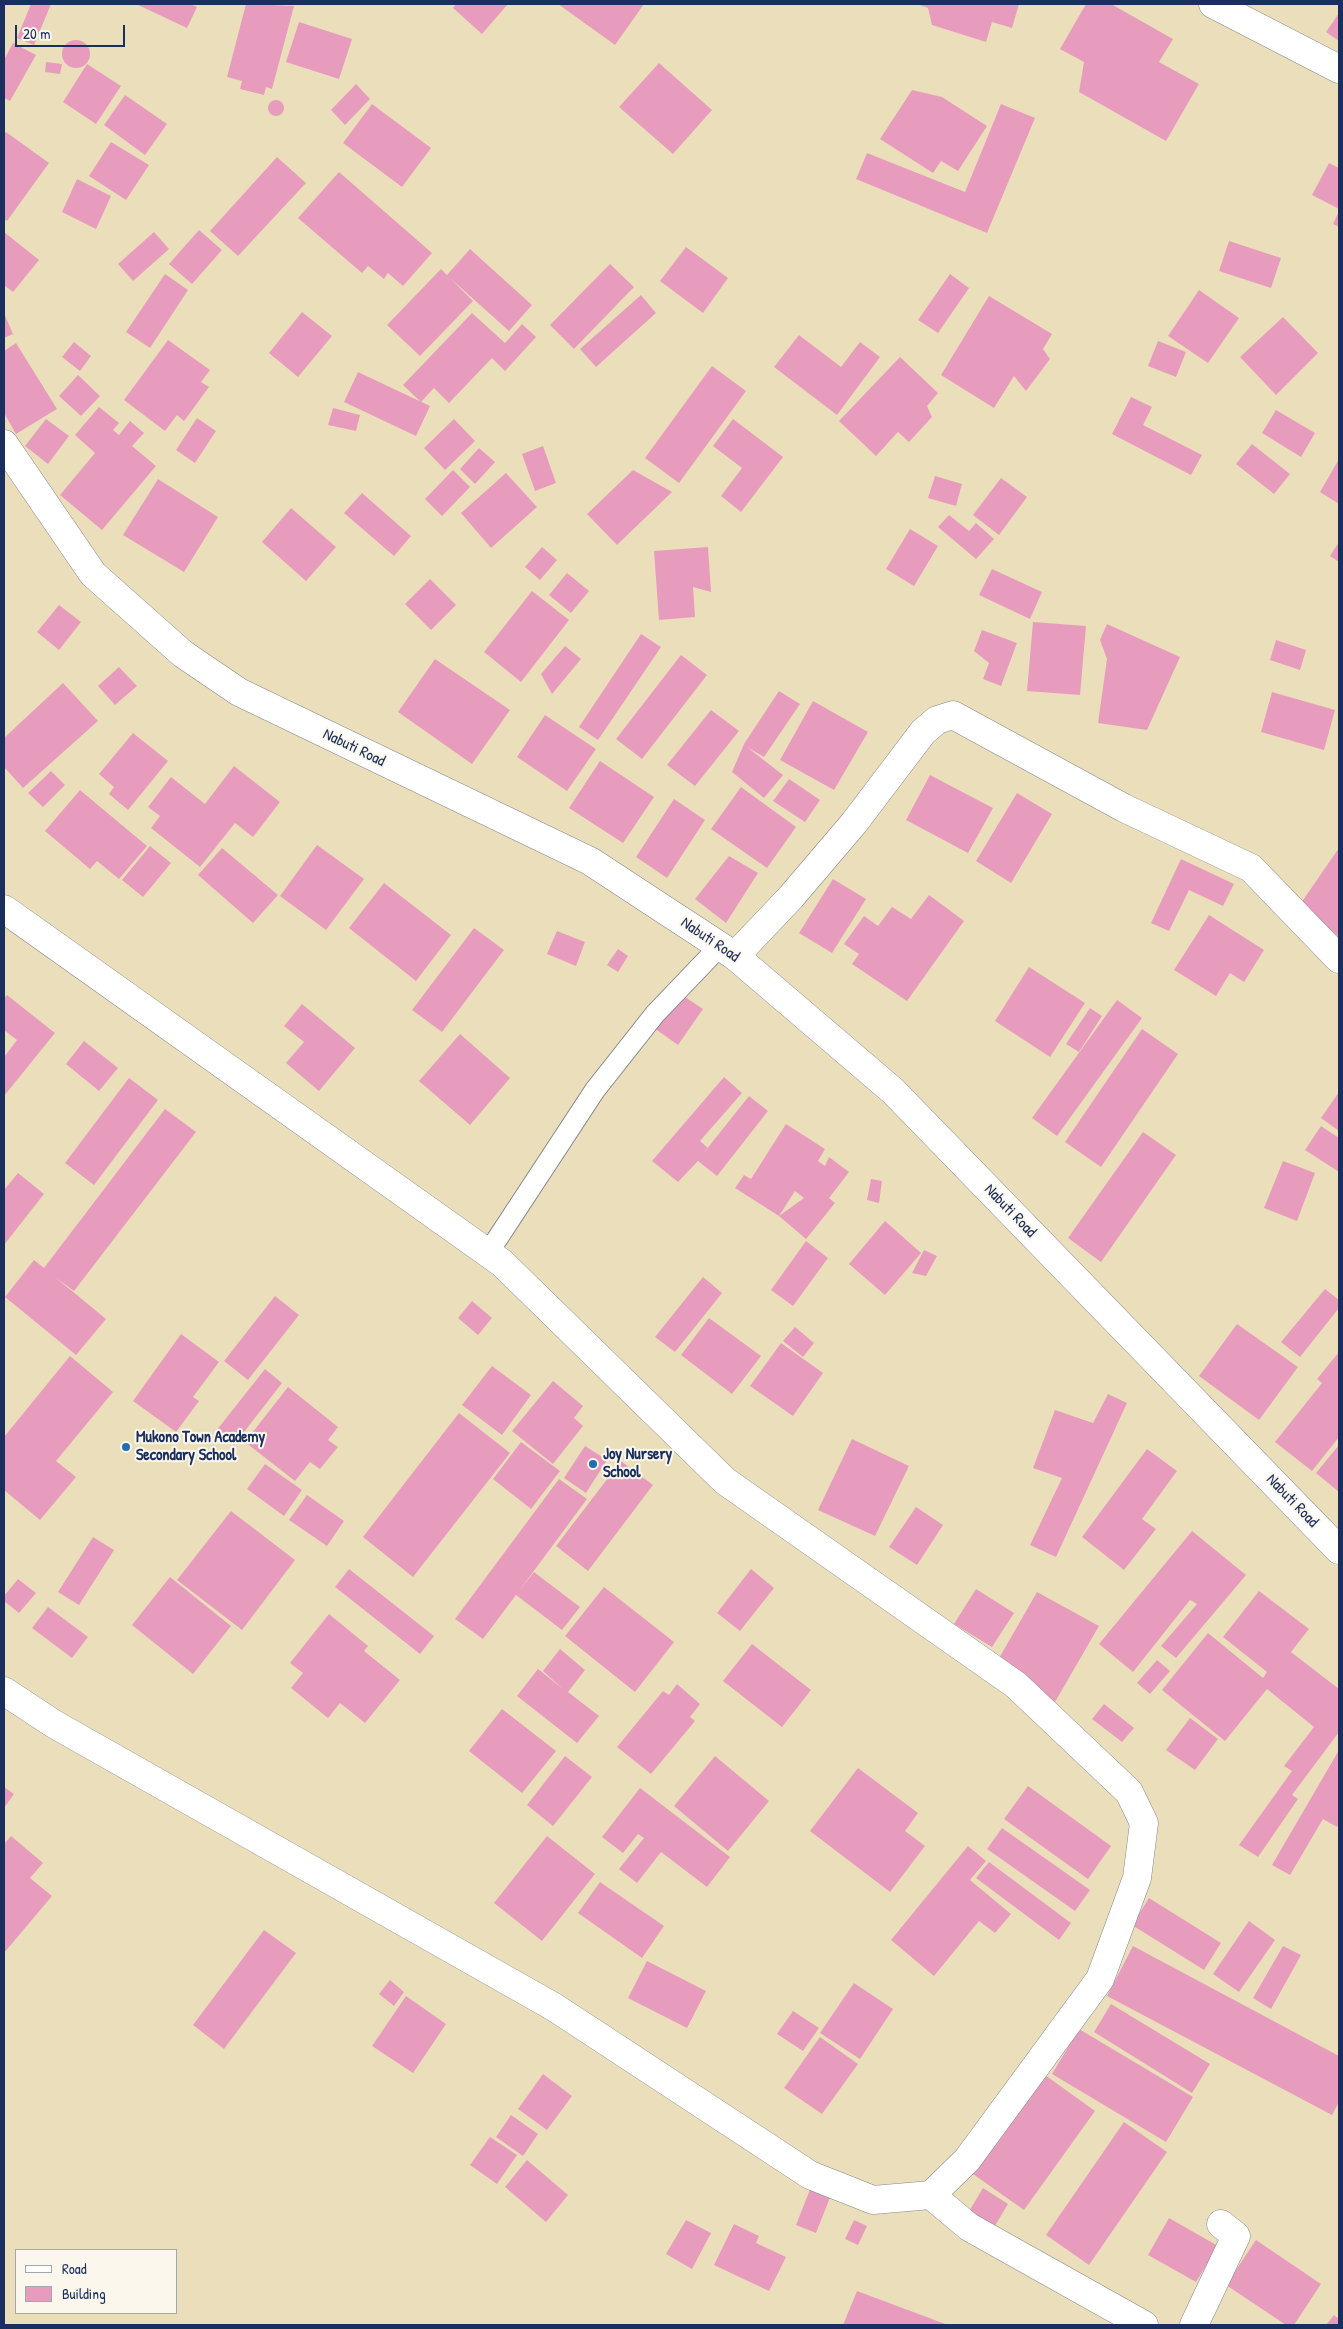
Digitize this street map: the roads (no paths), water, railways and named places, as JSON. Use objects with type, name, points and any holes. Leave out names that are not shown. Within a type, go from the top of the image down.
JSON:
[{"type":"street","points":[[1213,4],[1339,69]]},
{"type":"street","name":"Nabuti Road","points":[[4,444],[93,574],[183,654],[239,692],[590,861],[728,951],[893,1091],[1339,1550]]},
{"type":"street","points":[[728,951],[791,898],[848,830],[923,732],[938,720],[953,715],[1124,808],[1251,868],[1339,959]]},
{"type":"street","points":[[4,909],[488,1253],[502,1264],[724,1481],[1016,1685],[1129,1792],[1144,1823],[1137,1878],[1100,1979],[967,2160],[931,2195],[872,2200],[810,2175],[554,2007],[54,1724],[4,1691]]},
{"type":"street","points":[[931,2195],[969,2228],[1144,2325]]},
{"type":"street","points":[[1194,2325],[1236,2236],[1221,2224]]},
{"type":"lane","points":[[488,1253],[595,1090],[655,1014],[728,951]]},
{"type":"place","name":"Mukono Town Academy Secondary School","points":[[126,1447]]},
{"type":"place","name":"Joy Nursery School","points":[[593,1464]]}]
